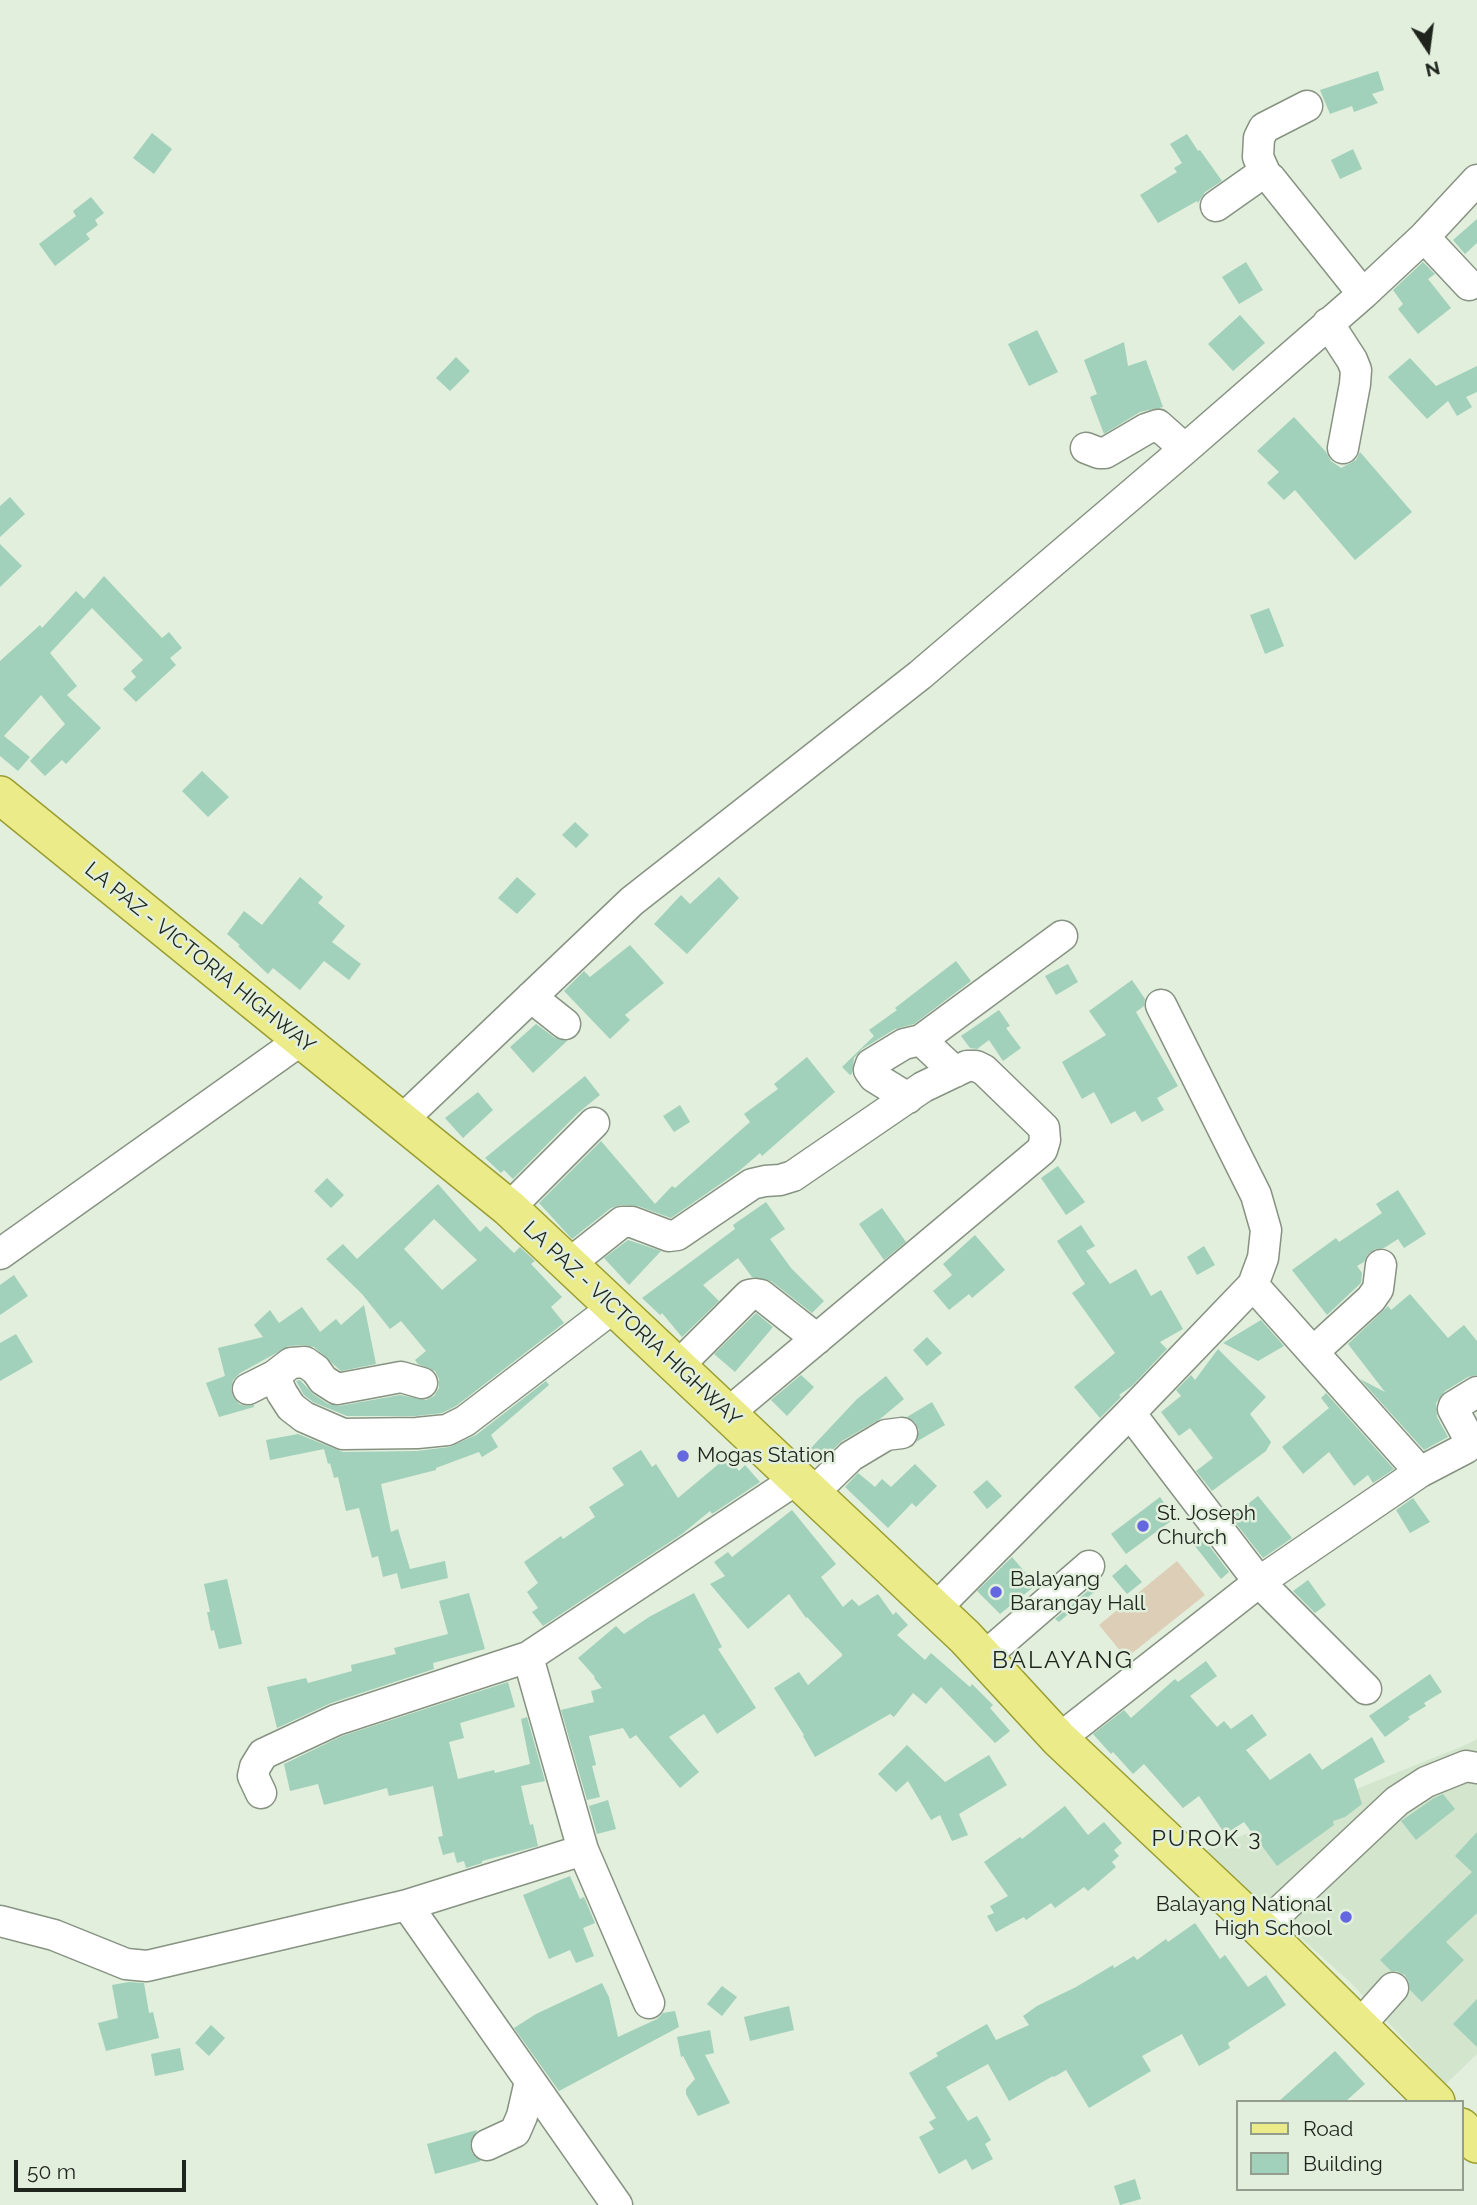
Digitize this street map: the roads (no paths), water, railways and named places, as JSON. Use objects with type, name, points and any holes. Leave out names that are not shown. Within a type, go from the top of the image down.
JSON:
[{"type":"main road","name":"LA PAZ - VICTORIA HIGHWAY","points":[[0,795],[509,1208],[935,1609],[984,1657],[1059,1739],[1261,1929],[1434,2100]]},
{"type":"street","points":[[1307,106],[1264,128],[1259,138],[1258,157],[1266,175],[1363,294]]},
{"type":"street","points":[[1216,206],[1259,175],[1266,175]]},
{"type":"street","points":[[401,1121],[632,901],[920,675],[1185,449],[1363,294],[1424,237],[1477,180]]},
{"type":"street","points":[[1424,237],[1469,285]]},
{"type":"street","points":[[1328,323],[1356,370],[1343,447]]},
{"type":"street","points":[[1086,447],[1105,453],[1158,425],[1185,449]]},
{"type":"street","points":[[908,1097],[874,1077],[869,1070],[872,1064],[904,1044],[921,1040],[1062,936]]},
{"type":"street","points":[[531,997],[565,1024]]},
{"type":"street","points":[[935,1609],[1253,1285],[1263,1258],[1266,1230],[1256,1195],[1161,1005]]},
{"type":"street","points":[[0,1254],[301,1040]]},
{"type":"street","points":[[921,1040],[955,1072]]},
{"type":"street","points":[[569,1264],[622,1222],[632,1222],[669,1236],[677,1235],[752,1184],[780,1181],[793,1176],[923,1087],[967,1066],[985,1070],[1044,1128],[1042,1150],[727,1413]]},
{"type":"street","points":[[509,1208],[594,1123]]},
{"type":"street","points":[[1313,1352],[1371,1299],[1378,1289],[1381,1265]]},
{"type":"street","points":[[1253,1285],[1420,1472]]},
{"type":"street","points":[[677,1367],[749,1295],[761,1295],[817,1339]]},
{"type":"street","points":[[275,1376],[291,1407],[304,1417],[343,1434],[447,1430],[465,1421],[614,1307]]},
{"type":"street","points":[[248,1388],[275,1376],[291,1363],[305,1363],[337,1389],[401,1377],[422,1383]]},
{"type":"street","points":[[1059,1739],[1259,1582],[1420,1472],[1466,1448],[1467,1436],[1453,1409],[1477,1392]]},
{"type":"street","points":[[1130,1413],[1259,1582],[1366,1689]]},
{"type":"street","points":[[261,1793],[253,1776],[263,1754],[336,1720],[528,1657],[886,1435],[902,1433]]},
{"type":"street","points":[[984,1657],[1089,1566]]},
{"type":"street","points":[[528,1657],[583,1850],[649,2003]]},
{"type":"street","points":[[1261,1929],[1397,1801],[1426,1782],[1466,1766],[1477,1768]]},
{"type":"street","points":[[0,1921],[54,1935],[126,1964],[147,1966],[407,1905],[583,1850]]},
{"type":"street","points":[[407,1905],[617,2205]]},
{"type":"street","points":[[1359,2026],[1393,1989]]},
{"type":"street","points":[[487,2145],[515,2132],[522,2116],[530,2081]]},
{"type":"place","name":"Mogas Station","points":[[683,1456]]},
{"type":"place","name":"St. Joseph Church","points":[[1143,1526]]},
{"type":"place","name":"Balayang Barangay Hall","points":[[996,1592]]},
{"type":"place","name":"Balayang National High School","points":[[1346,1917]]},
{"type":"district","name":"BALAYANG","points":[[1063,1661]]},
{"type":"district","name":"PUROK 3","points":[[1207,1839]]}]
